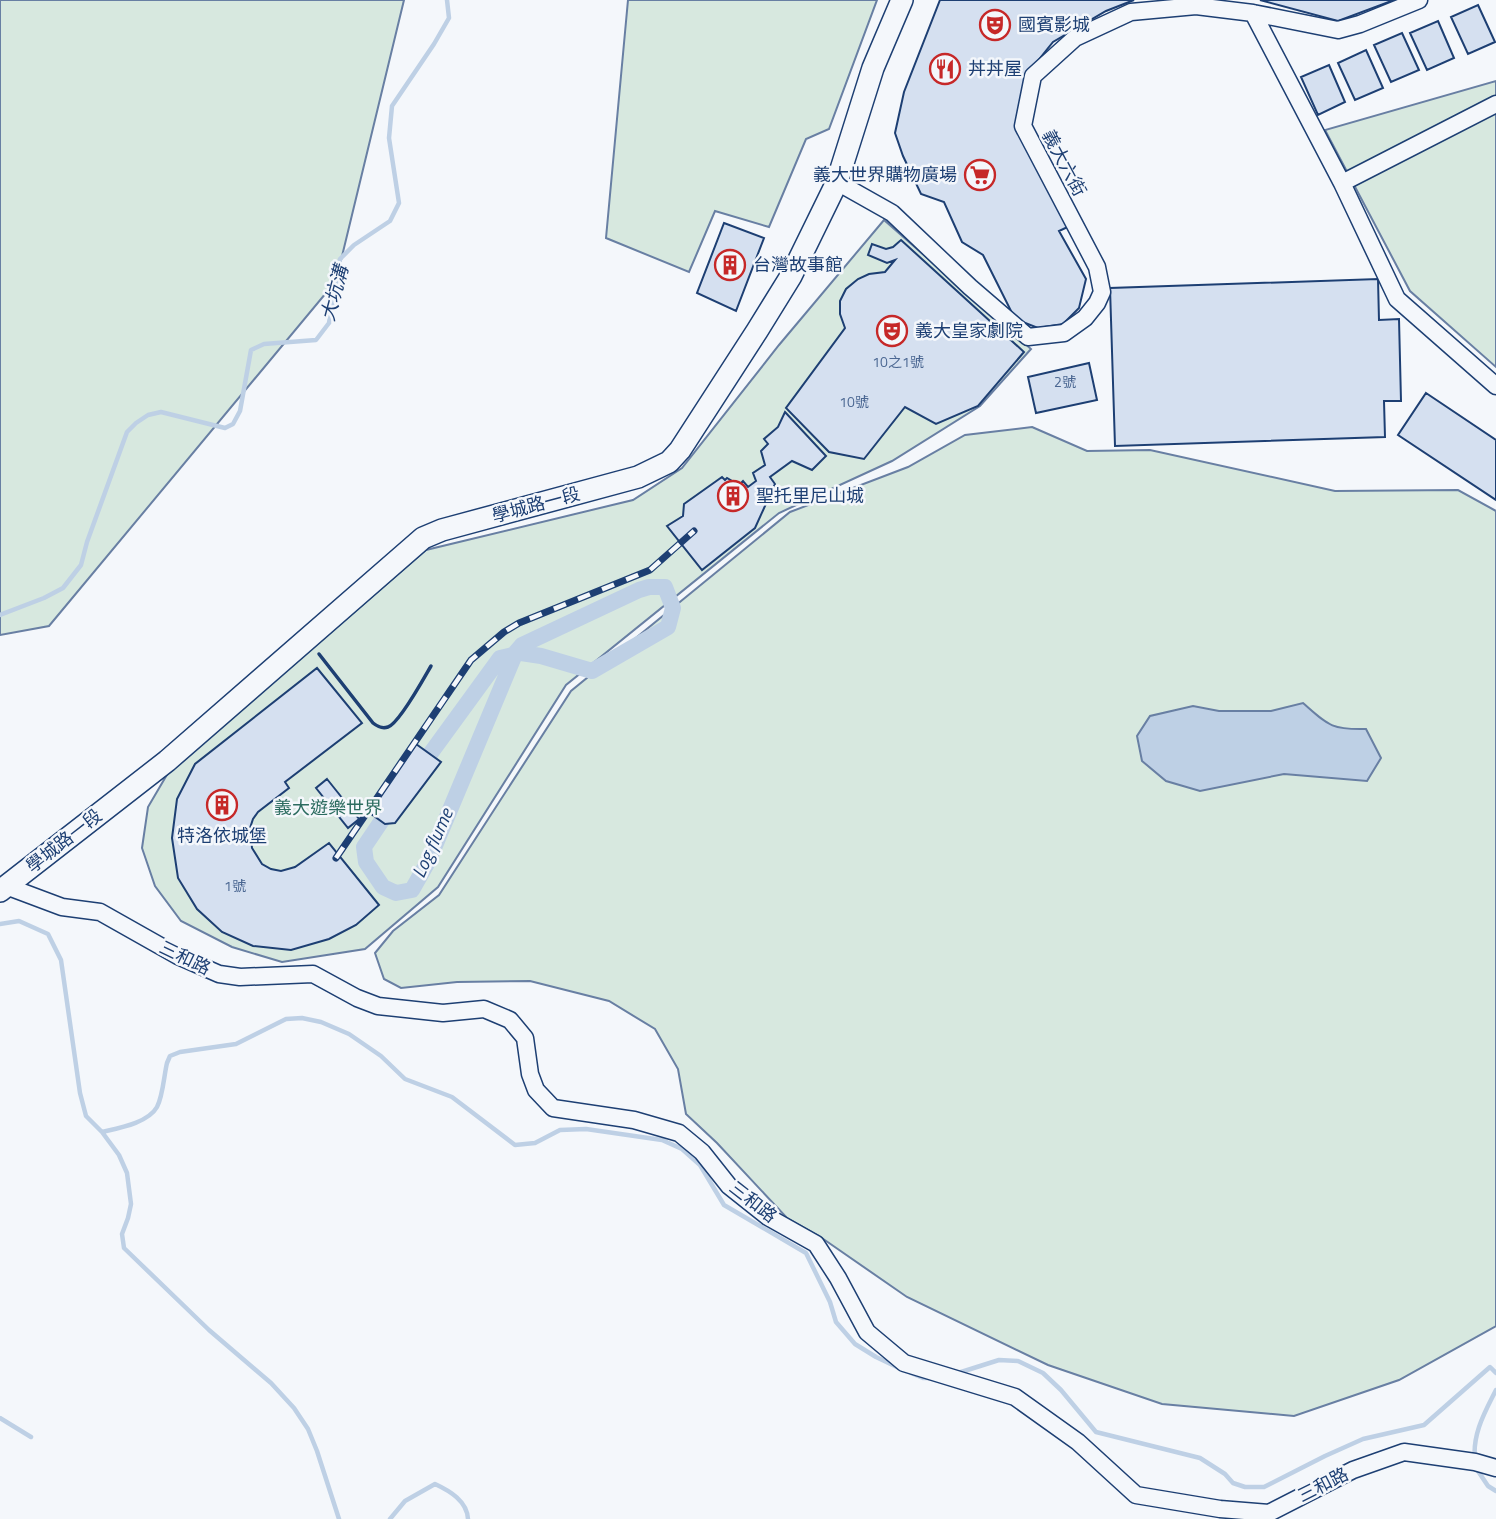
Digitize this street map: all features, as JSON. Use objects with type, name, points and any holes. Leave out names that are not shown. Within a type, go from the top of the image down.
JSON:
[{"type":"main road","name":"學城路一段","points":[[3,889],[167,761],[423,538],[442,530],[638,477],[669,462],[680,450],[791,276],[836,181],[873,68],[902,0]]},
{"type":"street","name":"義大六街","points":[[836,181],[892,213],[970,287],[1028,337],[1064,333],[1085,318],[1102,292],[1097,267],[1023,126],[1033,76],[1075,38],[1131,12],[1196,6],[1253,13],[1338,30],[1419,0]]},
{"type":"street","points":[[1253,13],[1342,183],[1397,299],[1496,386]]},
{"type":"street","points":[[1342,183],[1496,104]]},
{"type":"street","name":"三和路","points":[[3,889],[62,907],[100,912],[178,956],[219,974],[240,977],[313,974],[377,1006],[443,1013],[484,1009],[510,1020],[525,1038],[530,1074],[537,1090],[553,1108],[634,1120],[679,1133],[702,1152],[729,1185],[768,1217],[816,1244],[867,1332],[904,1363],[1015,1397],[1078,1442],[1136,1495],[1220,1509],[1269,1513],[1353,1470],[1404,1452],[1475,1462],[1496,1468]]},
{"type":"green space","points":[[0,0],[404,0],[336,281],[49,626],[0,635]]},
{"type":"green space","points":[[628,0],[877,0],[829,129],[806,139],[769,227],[715,211],[689,272],[606,238]]},
{"type":"green space","points":[[1496,81],[1496,367],[1410,291],[1325,130]]},
{"type":"green space","name":"義大遊樂世界","points":[[884,220],[1031,349],[980,406],[892,461],[779,513],[566,685],[438,887],[365,949],[282,962],[232,947],[181,921],[155,886],[142,848],[148,807],[168,773],[426,550],[633,500],[682,468],[779,345]]},
{"type":"green space","points":[[1032,427],[1087,451],[1150,450],[1335,491],[1458,490],[1496,511],[1496,1326],[1399,1380],[1294,1416],[1162,1404],[1048,1365],[907,1297],[819,1236],[787,1218],[686,1114],[678,1069],[655,1029],[609,1001],[530,981],[457,982],[401,988],[384,979],[375,953],[393,931],[439,895],[571,691],[790,512],[908,467],[965,435]]},
{"type":"water","points":[[1303,703],[1331,725],[1366,729],[1381,758],[1367,781],[1284,774],[1200,791],[1166,781],[1142,761],[1137,736],[1150,716],[1193,706],[1219,711],[1271,711]]},
{"type":"building","name":"義大世界購物廣場","points":[[940,0],[1134,0],[1106,11],[1053,42],[1025,77],[1020,112],[1072,225],[1059,231],[1086,279],[1079,308],[1063,324],[1038,328],[1015,319],[983,255],[962,242],[944,202],[921,194],[903,156],[895,133],[904,92]]},
{"type":"building","points":[[1260,0],[1394,0],[1338,21]]},
{"type":"building","points":[[1478,5],[1495,42],[1468,54],[1451,17]]},
{"type":"building","points":[[1438,21],[1454,58],[1427,70],[1410,33]]},
{"type":"building","points":[[1402,33],[1419,70],[1391,82],[1374,45]]},
{"type":"building","points":[[1366,50],[1383,88],[1355,100],[1338,63]]},
{"type":"building","points":[[1329,65],[1345,102],[1318,115],[1301,77]]},
{"type":"building","name":"台灣故事館","points":[[724,223],[764,238],[736,311],[697,293]]},
{"type":"building","points":[[901,240],[1024,352],[978,406],[936,424],[905,407],[864,459],[829,452],[786,408],[845,328],[840,314],[840,301],[846,289],[869,274],[885,272],[895,260],[887,263],[868,255],[872,244],[886,249]]},
{"type":"building","points":[[1378,279],[1379,320],[1399,319],[1401,401],[1384,401],[1385,437],[1115,446],[1110,288]]},
{"type":"building","points":[[1089,363],[1097,400],[1036,413],[1028,377]]},
{"type":"building","points":[[1426,393],[1496,440],[1496,500],[1398,435]]},
{"type":"building","name":"聖托里尼山城","points":[[785,412],[826,456],[812,470],[792,461],[770,477],[775,484],[755,528],[702,570],[667,526],[683,516],[684,504],[722,477],[739,485],[743,481],[748,487],[756,481],[753,473],[765,465],[761,451],[768,444],[764,439],[778,427]]},
{"type":"building","name":"特洛依城堡","points":[[317,668],[362,723],[285,782],[289,788],[258,812],[250,828],[252,848],[262,864],[281,871],[295,867],[329,843],[379,905],[356,925],[329,939],[291,950],[253,946],[222,932],[197,909],[178,878],[172,838],[177,799],[195,764]]},
{"type":"building","points":[[416,744],[441,762],[395,823],[385,824],[367,811]]},
{"type":"building","points":[[327,779],[359,819],[348,828],[316,788]]},
{"type":"waterway","name":"大坑溝","points":[[0,615],[63,588],[81,565],[127,432],[136,423],[148,415],[161,412],[225,428],[233,424],[240,411],[251,350],[264,344],[316,340],[329,323],[340,259],[354,245],[390,221],[399,203],[389,138],[392,106],[449,18],[447,0]]},
{"type":"waterway","name":"Log flume","points":[[393,804],[364,847],[366,862],[383,887],[396,893],[412,890],[429,860],[516,652],[522,645],[649,587],[665,587],[673,608],[668,627],[592,671],[521,653]]},
{"type":"waterway","name":"Log flume","points":[[417,772],[500,658],[521,653]]},
{"type":"waterway","points":[[0,924],[19,921],[48,934],[61,960],[80,1093],[86,1116],[119,1155],[127,1173],[131,1204],[122,1234],[124,1248],[209,1330],[271,1383],[294,1408],[308,1429],[317,1451],[339,1519]]},
{"type":"waterway","points":[[102,1132],[132,1124],[153,1113],[161,1097],[170,1056],[180,1052],[236,1044],[286,1019],[302,1018],[321,1022],[349,1034],[381,1056],[405,1079],[452,1097],[515,1145],[535,1143],[560,1130],[586,1129],[662,1140],[682,1149],[700,1165],[724,1205],[806,1253],[830,1302],[836,1322],[855,1344],[899,1368]]},
{"type":"waterway","points":[[958,1373],[999,1360],[1018,1361],[1043,1373],[1096,1432],[1200,1458],[1225,1474],[1233,1483],[1245,1487],[1264,1487],[1363,1439],[1424,1425],[1490,1367],[1496,1373]]},
{"type":"waterway","points":[[911,1373],[932,1378]]},
{"type":"waterway","points":[[1475,1460],[1477,1432],[1496,1390]]},
{"type":"waterway","points":[[0,1418],[31,1437]]},
{"type":"waterway","points":[[1476,1468],[1488,1486],[1496,1491]]},
{"type":"waterway","points":[[390,1519],[405,1501],[435,1484],[452,1493],[461,1502],[468,1519]]},
{"type":"railway","points":[[336,858],[471,660],[519,623],[650,570],[694,531]]},
{"type":"wall","points":[[319,654],[373,723],[382,728],[393,724],[398,718],[431,666]]},
{"type":"place","name":"國賓影城","points":[[995,25]]},
{"type":"place","name":"丼丼屋","points":[[945,69]]},
{"type":"place","name":"義大世界購物廣場","points":[[980,175]]},
{"type":"place","name":"台灣故事館","points":[[730,265]]},
{"type":"place","name":"義大皇家劇院","points":[[892,331]]},
{"type":"place","name":"聖托里尼山城","points":[[733,496]]},
{"type":"place","name":"特洛依城堡","points":[[222,805]]}]
